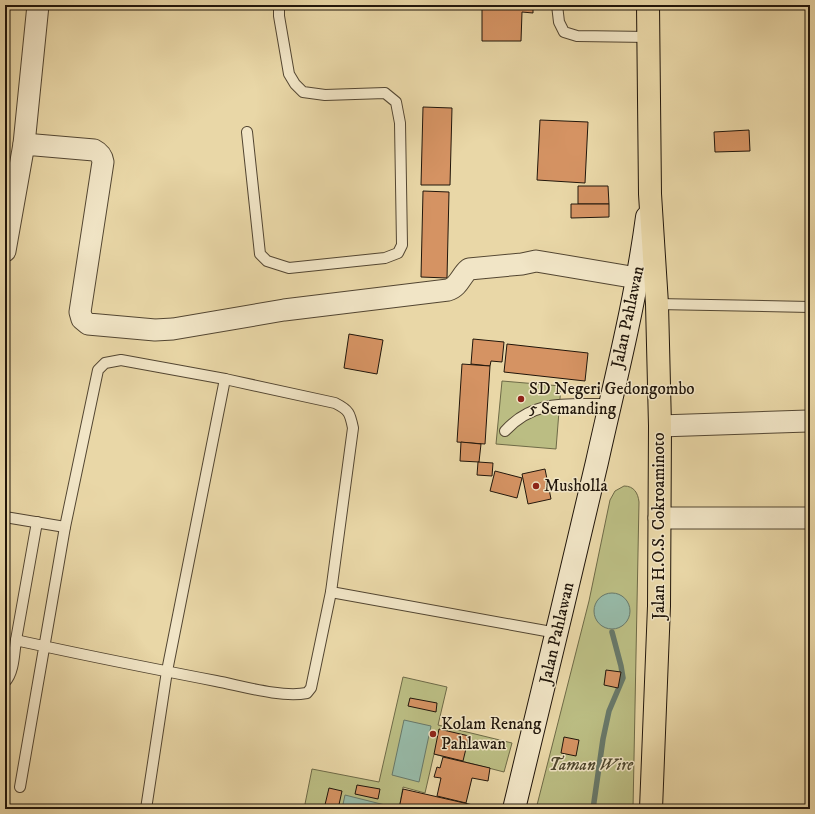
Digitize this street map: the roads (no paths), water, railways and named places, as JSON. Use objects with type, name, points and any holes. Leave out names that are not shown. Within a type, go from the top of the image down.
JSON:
[{"type":"highway","name":"Jalan Pahlawan","points":[[648,5],[650,194]]},
{"type":"highway","name":"Jalan H.O.S. Cokroaminoto","points":[[650,194],[657,304],[660,426],[659,606],[651,809]]},
{"type":"main road","name":"Jalan Pahlawan","points":[[514,809],[557,633],[610,404],[637,278],[650,194]]},
{"type":"street","points":[[5,251],[24,144],[38,5]]},
{"type":"street","points":[[24,144],[94,150],[98,152],[102,158],[103,162],[80,312],[82,319],[88,324],[155,330],[172,329],[284,310],[448,290],[455,287],[466,271],[470,268],[522,264],[536,261],[637,278]]},
{"type":"street","points":[[660,426],[808,421]]},
{"type":"street","points":[[659,518],[810,518]]},
{"type":"lane","points":[[247,132],[260,254],[267,261],[289,268],[385,258],[398,253],[402,245],[400,123],[396,102],[385,93],[326,95],[303,92],[295,84],[289,74],[279,5]]},
{"type":"lane","points":[[557,5],[559,22],[564,32],[577,36],[648,37]]},
{"type":"lane","points":[[657,304],[810,307]]},
{"type":"lane","points":[[16,640],[44,646],[167,671],[277,692],[300,694],[306,693],[311,688],[331,592],[353,428],[350,414],[345,408],[335,403],[225,379],[121,360],[105,364],[98,370],[65,526],[44,646],[20,787]]},
{"type":"lane","points":[[146,809],[167,671],[225,379]]},
{"type":"lane","points":[[505,430],[518,418],[540,407],[552,405],[610,404]]},
{"type":"lane","points":[[5,517],[65,526]]},
{"type":"lane","points":[[5,682],[8,679],[11,670],[37,522]]},
{"type":"lane","points":[[331,592],[557,633]]},
{"type":"waterway","points":[[593,809],[603,739],[609,711],[623,678],[612,632]]},
{"type":"place","name":"SD Negeri Gedongombo 5 Semanding","points":[[521,399]]},
{"type":"place","name":"Musholla","points":[[536,486]]},
{"type":"place","name":"Kolam Renang Pahlawan","points":[[433,734]]},
{"type":"park label","name":"Taman Wire","points":[[591,765]]}]
